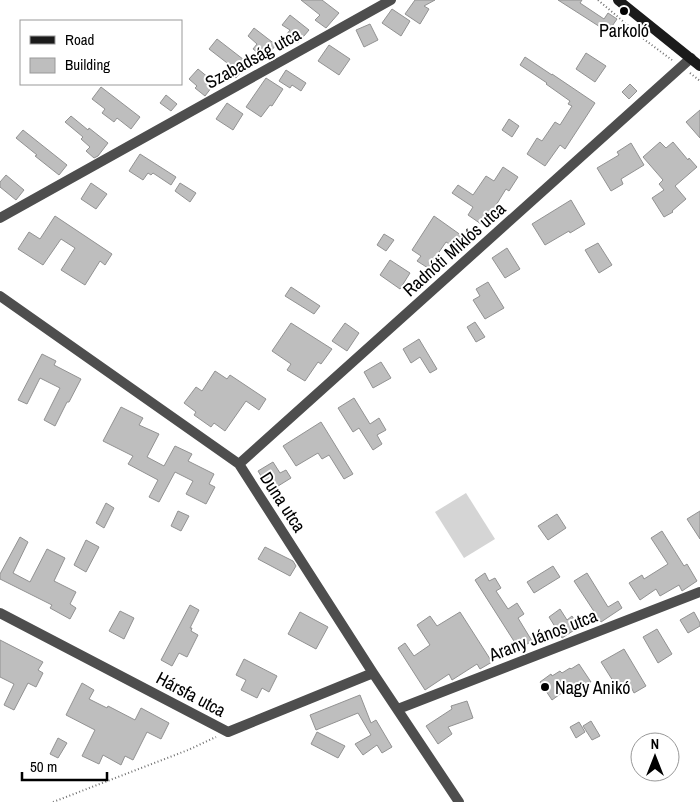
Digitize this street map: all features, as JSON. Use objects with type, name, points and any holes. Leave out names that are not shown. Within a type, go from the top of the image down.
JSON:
[{"type":"main road","points":[[618,0],[700,66]]},
{"type":"street","name":"Szabadság utca","points":[[0,218],[391,0]]},
{"type":"street","name":"Radnóti Miklós utca","points":[[239,464],[691,58]]},
{"type":"street","name":"Duna utca","points":[[0,296],[239,464],[373,673],[459,802]]},
{"type":"street","name":"Arany János utca","points":[[398,709],[700,592]]},
{"type":"street","name":"Hársfa utca","points":[[0,612],[228,732],[373,673]]},
{"type":"path","points":[[598,0],[645,40],[681,67]]},
{"type":"path","points":[[53,802],[188,750],[228,732]]},
{"type":"shaded area","points":[[466,493],[495,539],[464,558],[435,512]]},
{"type":"building","points":[[301,0],[322,0],[339,13],[326,28],[315,20],[320,15]]},
{"type":"building","points":[[415,0],[435,0],[424,6],[429,9],[420,24],[405,14]]},
{"type":"building","points":[[558,0],[582,0],[580,3],[604,19],[608,13],[617,19],[608,32]]},
{"type":"building","points":[[392,9],[410,21],[401,36],[382,23]]},
{"type":"building","points":[[290,15],[309,30],[298,43],[287,34],[290,30],[282,25]]},
{"type":"building","points":[[370,24],[378,40],[364,47],[356,30]]},
{"type":"building","points":[[254,28],[276,45],[265,58],[253,49],[257,44],[248,36]]},
{"type":"building","points":[[217,39],[248,63],[236,78],[227,71],[231,66],[209,49]]},
{"type":"building","points":[[329,45],[350,59],[339,75],[318,61]]},
{"type":"building","points":[[586,53],[606,66],[595,82],[576,69]]},
{"type":"building","points":[[525,57],[595,103],[565,149],[560,145],[545,166],[527,154],[537,138],[542,141],[555,122],[560,125],[572,106],[568,104],[570,101],[520,65]]},
{"type":"building","points":[[198,69],[215,83],[205,96],[195,88],[197,86],[189,79]]},
{"type":"building","points":[[286,70],[306,83],[301,91],[292,85],[290,88],[279,81]]},
{"type":"building","points":[[266,78],[283,89],[272,106],[270,105],[261,117],[246,107]]},
{"type":"building","points":[[630,84],[637,91],[629,99],[622,92]]},
{"type":"building","points":[[101,87],[140,117],[131,129],[117,118],[114,122],[102,113],[105,109],[92,99]]},
{"type":"building","points":[[166,95],[177,104],[171,111],[160,103]]},
{"type":"building","points":[[227,103],[243,114],[233,130],[216,119]]},
{"type":"building","points":[[700,110],[700,138],[686,122]]},
{"type":"building","points":[[71,116],[108,143],[98,156],[94,158],[86,151],[90,147],[81,139],[83,137],[65,122]]},
{"type":"building","points":[[509,119],[519,126],[512,137],[502,130]]},
{"type":"building","points":[[23,130],[67,165],[59,175],[16,138]]},
{"type":"building","points":[[660,142],[666,148],[673,142],[688,160],[689,158],[697,167],[675,186],[686,199],[673,212],[664,217],[652,198],[664,190],[659,184],[663,180],[643,157]]},
{"type":"building","points":[[631,143],[644,165],[621,179],[623,184],[611,191],[597,168],[619,155],[617,152]]},
{"type":"building","points":[[140,154],[176,177],[171,185],[153,173],[151,175],[148,173],[143,180],[129,171]]},
{"type":"building","points":[[503,167],[518,177],[509,191],[506,189],[484,226],[468,215],[473,207],[452,193],[458,185],[473,195],[486,176],[494,181]]},
{"type":"building","points":[[6,175],[24,190],[16,200],[0,187],[0,182]]},
{"type":"building","points":[[91,183],[107,194],[96,209],[81,199]]},
{"type":"building","points":[[180,183],[196,193],[190,202],[175,191]]},
{"type":"building","points":[[571,200],[585,224],[545,245],[532,224]]},
{"type":"building","points":[[55,216],[112,254],[105,265],[100,261],[85,285],[61,270],[75,248],[61,239],[43,265],[18,249],[29,232],[40,239]]},
{"type":"building","points":[[434,216],[465,238],[458,249],[446,242],[428,268],[417,261],[421,256],[412,250]]},
{"type":"building","points":[[384,234],[394,240],[386,251],[377,245]]},
{"type":"building","points":[[598,243],[612,265],[599,273],[585,250]]},
{"type":"building","points":[[507,248],[520,269],[505,278],[492,258]]},
{"type":"building","points":[[390,260],[410,273],[400,289],[380,275]]},
{"type":"building","points":[[488,282],[504,308],[485,319],[473,300],[480,296],[476,289]]},
{"type":"building","points":[[291,287],[320,306],[314,314],[285,296]]},
{"type":"building","points":[[475,322],[485,337],[476,342],[467,327]]},
{"type":"building","points":[[291,323],[332,349],[321,364],[318,362],[305,381],[287,370],[291,364],[272,351]]},
{"type":"building","points":[[345,323],[359,333],[347,351],[332,341]]},
{"type":"building","points":[[419,339],[437,369],[430,373],[420,357],[411,363],[403,349]]},
{"type":"building","points":[[42,354],[56,361],[54,365],[81,379],[55,426],[44,420],[60,388],[40,378],[27,404],[18,400]]},
{"type":"building","points":[[381,362],[391,378],[373,388],[364,372]]},
{"type":"building","points":[[215,371],[227,379],[230,375],[266,399],[259,410],[246,401],[225,431],[214,423],[211,427],[194,415],[196,412],[184,403],[196,387],[202,391]]},
{"type":"building","points":[[354,398],[370,424],[379,418],[386,430],[377,435],[382,444],[373,450],[359,428],[353,432],[338,408]]},
{"type":"building","points":[[121,407],[143,418],[139,425],[159,434],[147,457],[164,466],[175,446],[192,454],[188,461],[214,474],[209,484],[215,487],[206,504],[186,494],[193,481],[175,472],[159,502],[149,497],[158,480],[128,464],[133,456],[103,441]]},
{"type":"building","points":[[321,422],[353,474],[344,479],[329,455],[322,459],[318,453],[296,466],[283,446]]},
{"type":"building","points":[[273,462],[280,473],[286,470],[291,478],[270,491],[258,471]]},
{"type":"building","points":[[106,503],[114,508],[104,528],[96,523]]},
{"type":"building","points":[[178,511],[189,516],[181,531],[171,526]]},
{"type":"building","points":[[700,511],[700,539],[687,519]]},
{"type":"building","points":[[557,514],[566,528],[548,540],[538,526]]},
{"type":"building","points":[[662,531],[684,566],[687,564],[697,581],[682,591],[679,585],[660,596],[656,589],[640,600],[629,583],[642,575],[644,579],[668,564],[651,538]]},
{"type":"building","points":[[20,537],[28,542],[13,573],[30,582],[47,549],[65,558],[54,581],[76,592],[70,604],[76,608],[70,619],[50,608],[52,605],[0,579],[0,574]]},
{"type":"building","points":[[86,540],[99,547],[86,572],[74,565]]},
{"type":"building","points":[[265,547],[293,561],[296,566],[290,576],[258,559]]},
{"type":"building","points":[[553,566],[560,577],[534,593],[527,582]]},
{"type":"building","points":[[485,573],[489,581],[495,578],[501,588],[496,591],[508,609],[517,603],[524,614],[518,618],[532,641],[519,649],[475,580]]},
{"type":"building","points":[[587,573],[608,607],[618,601],[622,608],[601,622],[574,581]]},
{"type":"building","points":[[190,605],[199,610],[190,628],[192,628],[191,631],[198,635],[187,657],[179,653],[172,666],[161,660]]},
{"type":"building","points":[[560,609],[567,620],[572,616],[579,627],[562,638],[549,617]]},
{"type":"building","points":[[120,611],[134,618],[124,639],[109,631]]},
{"type":"building","points":[[300,612],[328,627],[316,649],[288,634]]},
{"type":"building","points":[[460,612],[492,662],[480,669],[477,664],[452,680],[449,674],[425,690],[398,648],[405,643],[414,656],[430,645],[417,625],[430,616],[437,626]]},
{"type":"building","points":[[694,612],[700,626],[688,633],[680,620]]},
{"type":"building","points":[[657,629],[672,654],[658,663],[643,637]]},
{"type":"building","points":[[0,640],[43,662],[38,670],[43,673],[36,687],[28,683],[14,710],[4,705],[14,684],[0,677]]},
{"type":"building","points":[[624,649],[646,686],[634,693],[630,685],[620,692],[601,662]]},
{"type":"building","points":[[244,659],[277,676],[269,692],[262,688],[257,698],[241,690],[246,680],[236,675]]},
{"type":"building","points":[[579,664],[591,682],[574,691],[572,689],[564,694],[563,692],[552,700],[540,682],[551,674],[552,676],[560,671],[562,673]]},
{"type":"building","points":[[82,683],[94,690],[89,699],[107,708],[108,706],[135,720],[141,708],[169,723],[161,739],[147,732],[133,760],[125,756],[121,765],[103,755],[99,764],[82,756],[95,730],[66,715]]},
{"type":"building","points":[[360,695],[371,723],[376,720],[392,747],[382,753],[377,745],[363,755],[355,744],[371,735],[358,713],[316,730],[310,715]]},
{"type":"building","points":[[467,701],[473,718],[448,727],[452,734],[438,744],[426,726],[452,709],[451,706]]},
{"type":"building","points":[[591,721],[600,736],[592,740],[583,726]]},
{"type":"building","points":[[579,722],[585,732],[576,738],[570,727]]},
{"type":"building","points":[[317,732],[345,746],[338,758],[311,744]]},
{"type":"building","points":[[58,738],[67,743],[58,758],[50,754]]},
{"type":"place","name":"Parkoló","points":[[624,11]]},
{"type":"place","name":"Nagy Anikó","points":[[545,687]]}]
